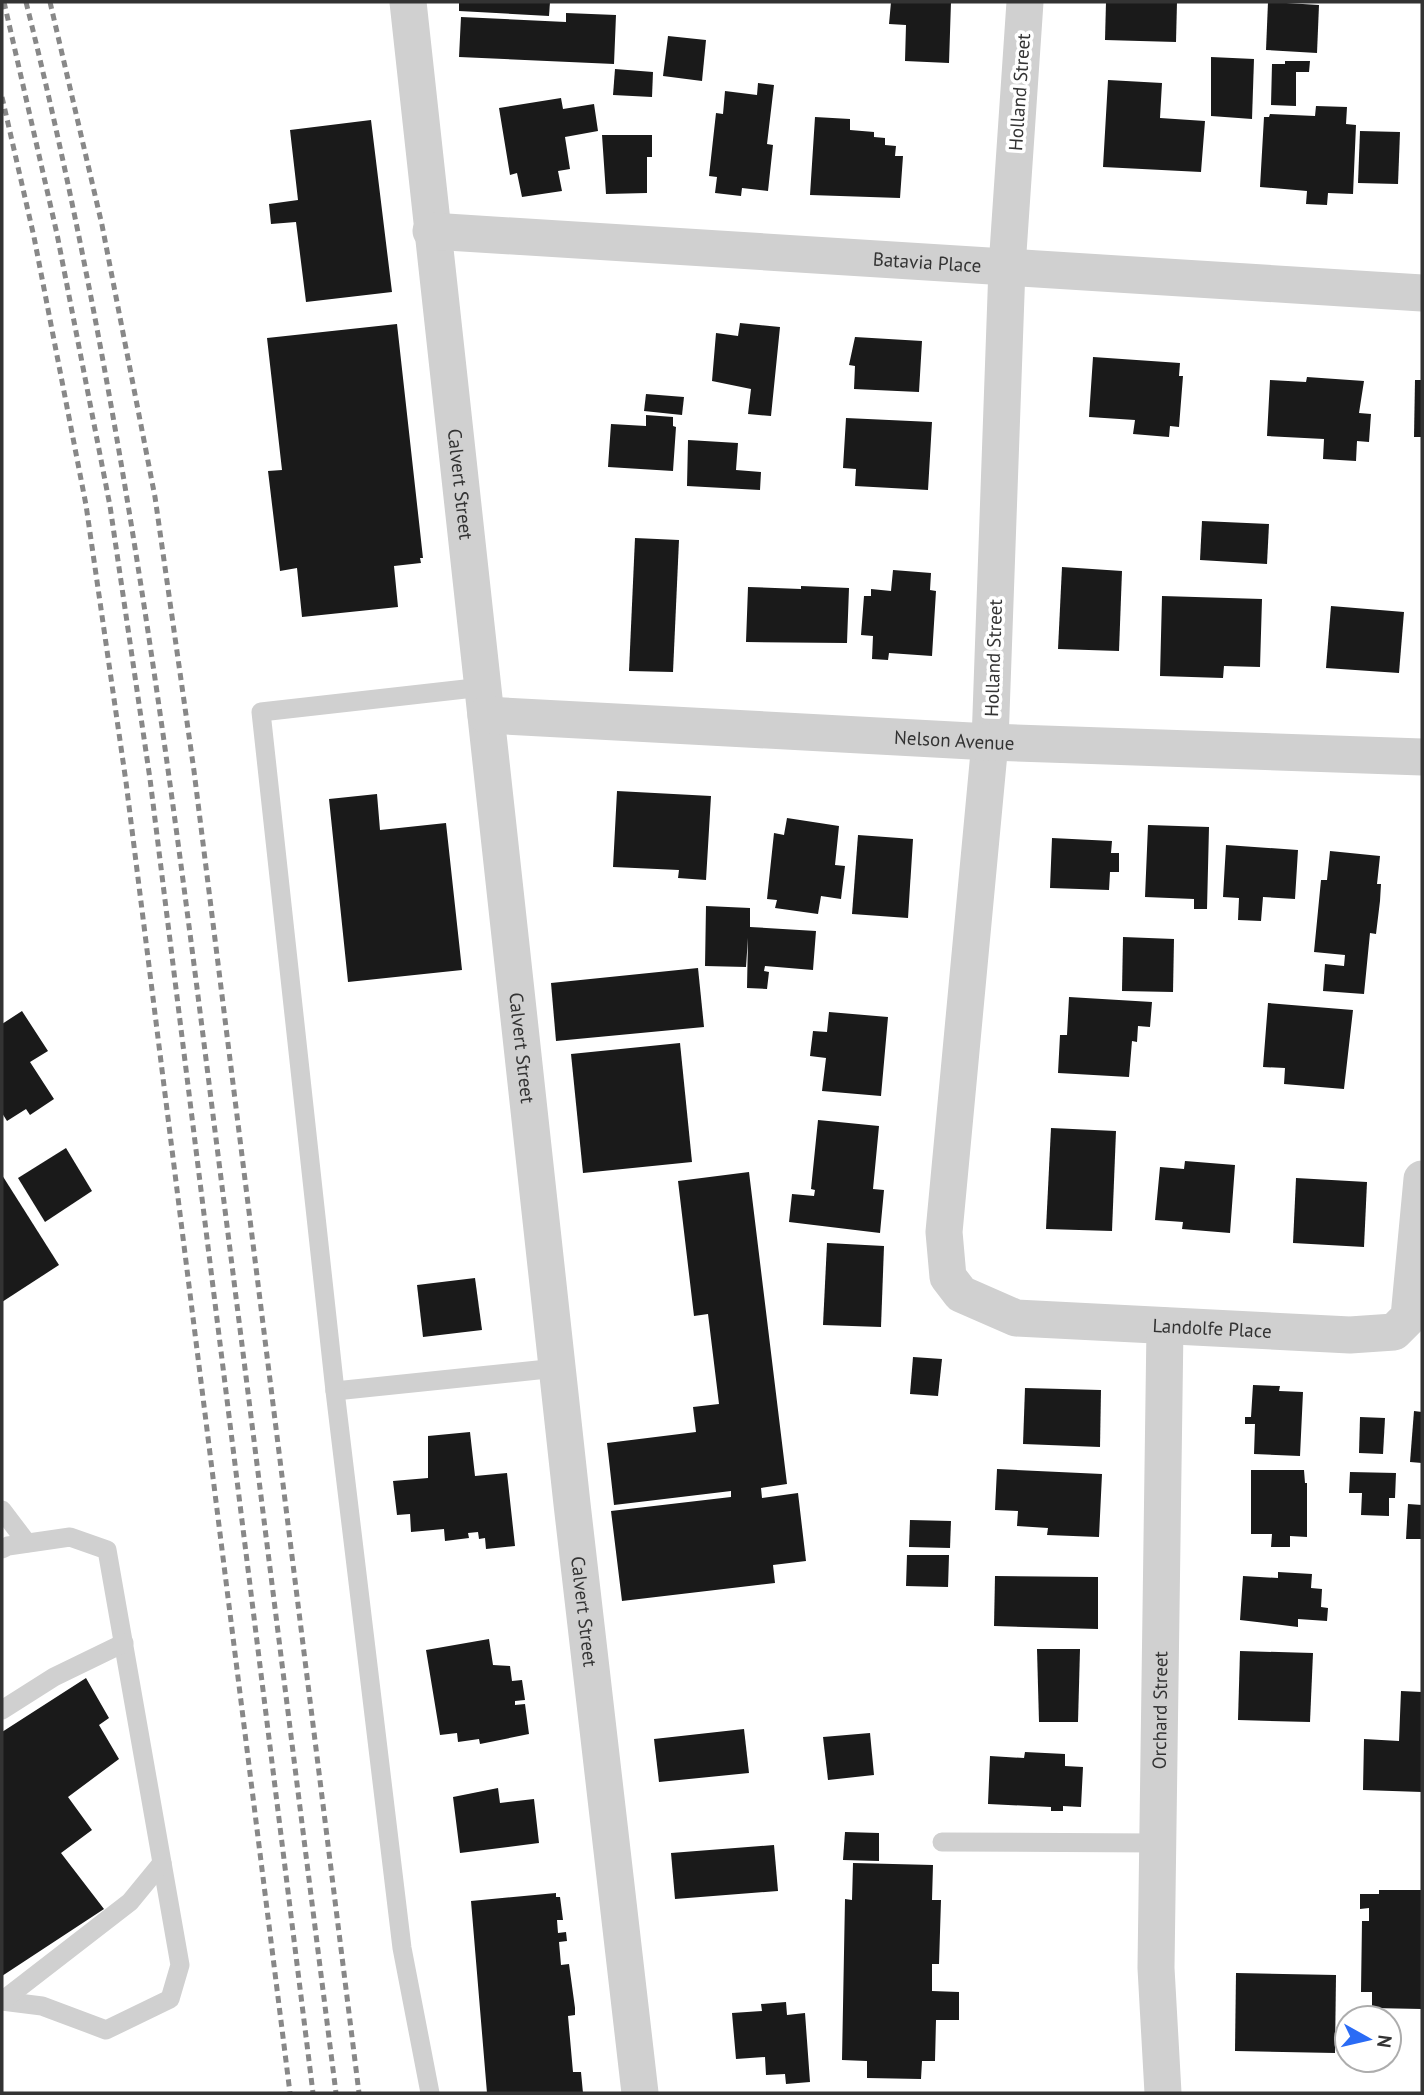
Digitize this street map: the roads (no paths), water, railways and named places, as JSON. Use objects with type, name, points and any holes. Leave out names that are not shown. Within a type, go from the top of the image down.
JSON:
[{"type":"street","name":"Calvert Street","points":[[408,2],[557,1368],[640,2093]]},
{"type":"street","name":"Holland Street","points":[[974,1300],[961,1294],[948,1277],[944,1232],[990,742],[1007,267],[1025,2]]},
{"type":"street","name":"Batavia Place","points":[[431,230],[1422,293]]},
{"type":"street","name":"Nelson Avenue","points":[[485,701],[990,742],[1422,757]]},
{"type":"street","name":"Landolfe Place","points":[[974,1300],[1016,1318],[1350,1335],[1394,1332],[1409,1317],[1422,1179]]},
{"type":"street","name":"Orchard Street","points":[[1163,2093],[1156,1968],[1165,1326]]},
{"type":"lane","points":[[430,2093],[402,1948],[335,1391],[261,712],[485,701]]},
{"type":"lane","points":[[335,1391],[557,1368]]},
{"type":"lane","points":[[2,1510],[27,1543]]},
{"type":"lane","points":[[2,1549],[70,1537],[107,1550],[180,1965],[170,1999],[106,2030],[42,2006],[2,2001]]},
{"type":"lane","points":[[2,1710],[54,1677],[124,1643]]},
{"type":"lane","points":[[942,1842],[1158,1843]]},
{"type":"lane","points":[[2,2001],[130,1902],[162,1863]]},
{"type":"railway","points":[[4,2],[57,234],[110,506],[150,779],[313,2093]]},
{"type":"railway","points":[[26,2],[88,280],[114,419],[158,700],[336,2093]]},
{"type":"railway","points":[[50,2],[102,225],[155,497],[194,771],[359,2093]]},
{"type":"railway","points":[[2,97],[34,237],[86,505],[126,782],[290,2093]]}]
